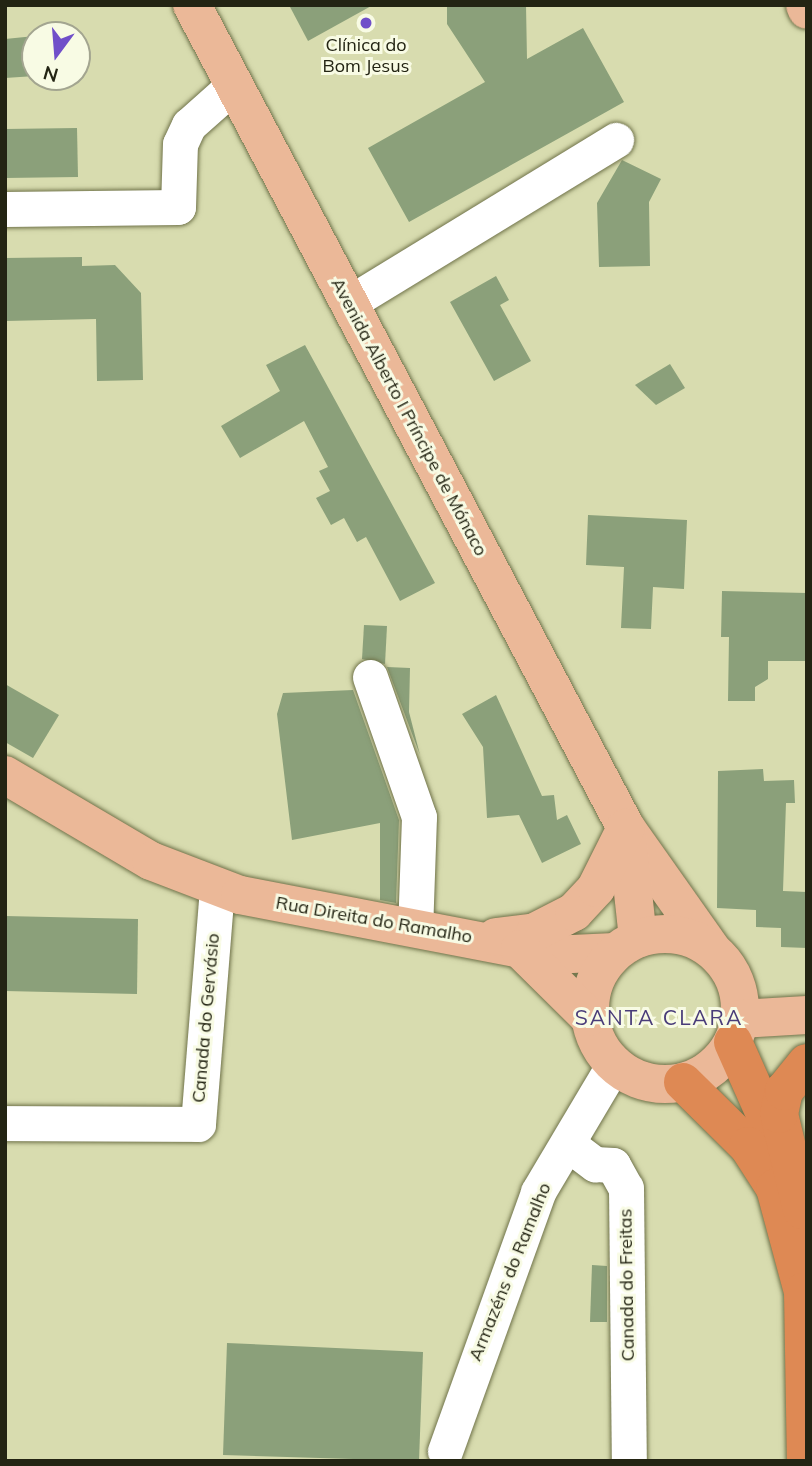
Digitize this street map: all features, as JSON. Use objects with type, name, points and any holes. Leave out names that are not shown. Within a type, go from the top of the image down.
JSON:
[{"type":"highway","points":[[737,1031],[793,1177]]},
{"type":"highway","points":[[807,1063],[784,1091],[779,1114],[807,1226]]},
{"type":"highway","points":[[683,1082],[748,1146],[775,1188],[803,1292],[806,1461]]},
{"type":"main road","name":"Avenida Alberto I Príncipe de Mónaco","points":[[192,5],[626,828],[712,950]]},
{"type":"main road","points":[[805,5],[807,10]]},
{"type":"main road","name":"Rua Direita do Ramalho","points":[[5,775],[68,817],[217,887],[309,913],[483,939],[551,955],[626,945]]},
{"type":"main road","name":"Avenida Alberto I Príncipe de Mónaco","points":[[626,828],[626,945]]},
{"type":"main road","points":[[483,939],[535,932],[574,912],[596,888],[626,828]]},
{"type":"main road","points":[[737,1031],[730,969],[712,950],[664,933],[626,945],[594,982],[590,1017],[597,1043],[614,1064],[658,1084],[683,1082],[704,1074],[737,1031],[807,1015]]},
{"type":"main road","points":[[520,948],[590,1017]]},
{"type":"street","points":[[5,209],[178,207],[180,144],[189,125],[234,85]]},
{"type":"street","points":[[349,303],[616,139]]},
{"type":"street","points":[[370,677],[419,817],[415,929]]},
{"type":"street","name":"Canada do Gervásio","points":[[5,1123],[198,1124],[217,887]]},
{"type":"street","name":"Armazéns do Ramalho","points":[[445,1451],[538,1192],[614,1064]]},
{"type":"street","name":"Canada do Freitas","points":[[568,1144],[595,1164],[613,1165],[626,1188],[629,1461]]},
{"type":"building","points":[[289,5],[373,5],[308,41]]},
{"type":"building","points":[[447,5],[526,5],[527,59],[583,28],[624,102],[409,222],[368,148],[485,82],[447,24]]},
{"type":"building","points":[[21,37],[21,77],[5,78],[5,39]]},
{"type":"building","points":[[77,128],[78,177],[5,178],[5,129]]},
{"type":"building","points":[[622,160],[661,179],[649,202],[650,266],[599,267],[597,203]]},
{"type":"building","points":[[82,257],[82,266],[115,265],[141,293],[143,380],[97,381],[96,319],[5,321],[5,258]]},
{"type":"building","points":[[496,276],[509,300],[500,305],[531,361],[494,381],[450,302]]},
{"type":"building","points":[[305,345],[435,583],[400,601],[366,537],[357,542],[344,518],[331,525],[316,498],[330,491],[319,471],[328,467],[304,421],[240,458],[221,426],[280,391],[266,365]]},
{"type":"building","points":[[670,364],[685,388],[656,405],[635,385]]},
{"type":"building","points":[[588,515],[687,520],[684,589],[653,587],[651,629],[621,628],[624,567],[586,565]]},
{"type":"building","points":[[722,591],[807,593],[807,661],[768,661],[768,679],[755,687],[755,701],[728,701],[729,637],[721,637]]},
{"type":"building","points":[[364,625],[387,626],[385,664],[362,659]]},
{"type":"building","points":[[387,667],[410,668],[409,712],[420,755]]},
{"type":"building","points":[[5,684],[59,715],[33,758],[5,742]]},
{"type":"building","points":[[353,690],[399,820],[396,903],[380,900],[380,823],[292,840],[277,714],[283,693]]},
{"type":"building","points":[[496,695],[542,796],[554,795],[557,820],[567,815],[581,844],[542,863],[519,815],[487,818],[483,747],[462,714]]},
{"type":"building","points":[[763,769],[764,781],[794,780],[795,803],[786,803],[783,891],[807,892],[807,948],[781,947],[781,928],[756,927],[756,910],[717,908],[718,771]]},
{"type":"building","points":[[5,916],[138,919],[137,994],[5,991]]},
{"type":"building","points":[[592,1265],[607,1266],[607,1322],[590,1322]]},
{"type":"building","points":[[227,1343],[423,1352],[419,1461],[223,1455]]},
{"type":"place","name":"Clínica do Bom Jesus","points":[[366,23]]},
{"type":"district","name":"SANTA CLARA","points":[[659,1017]]}]
